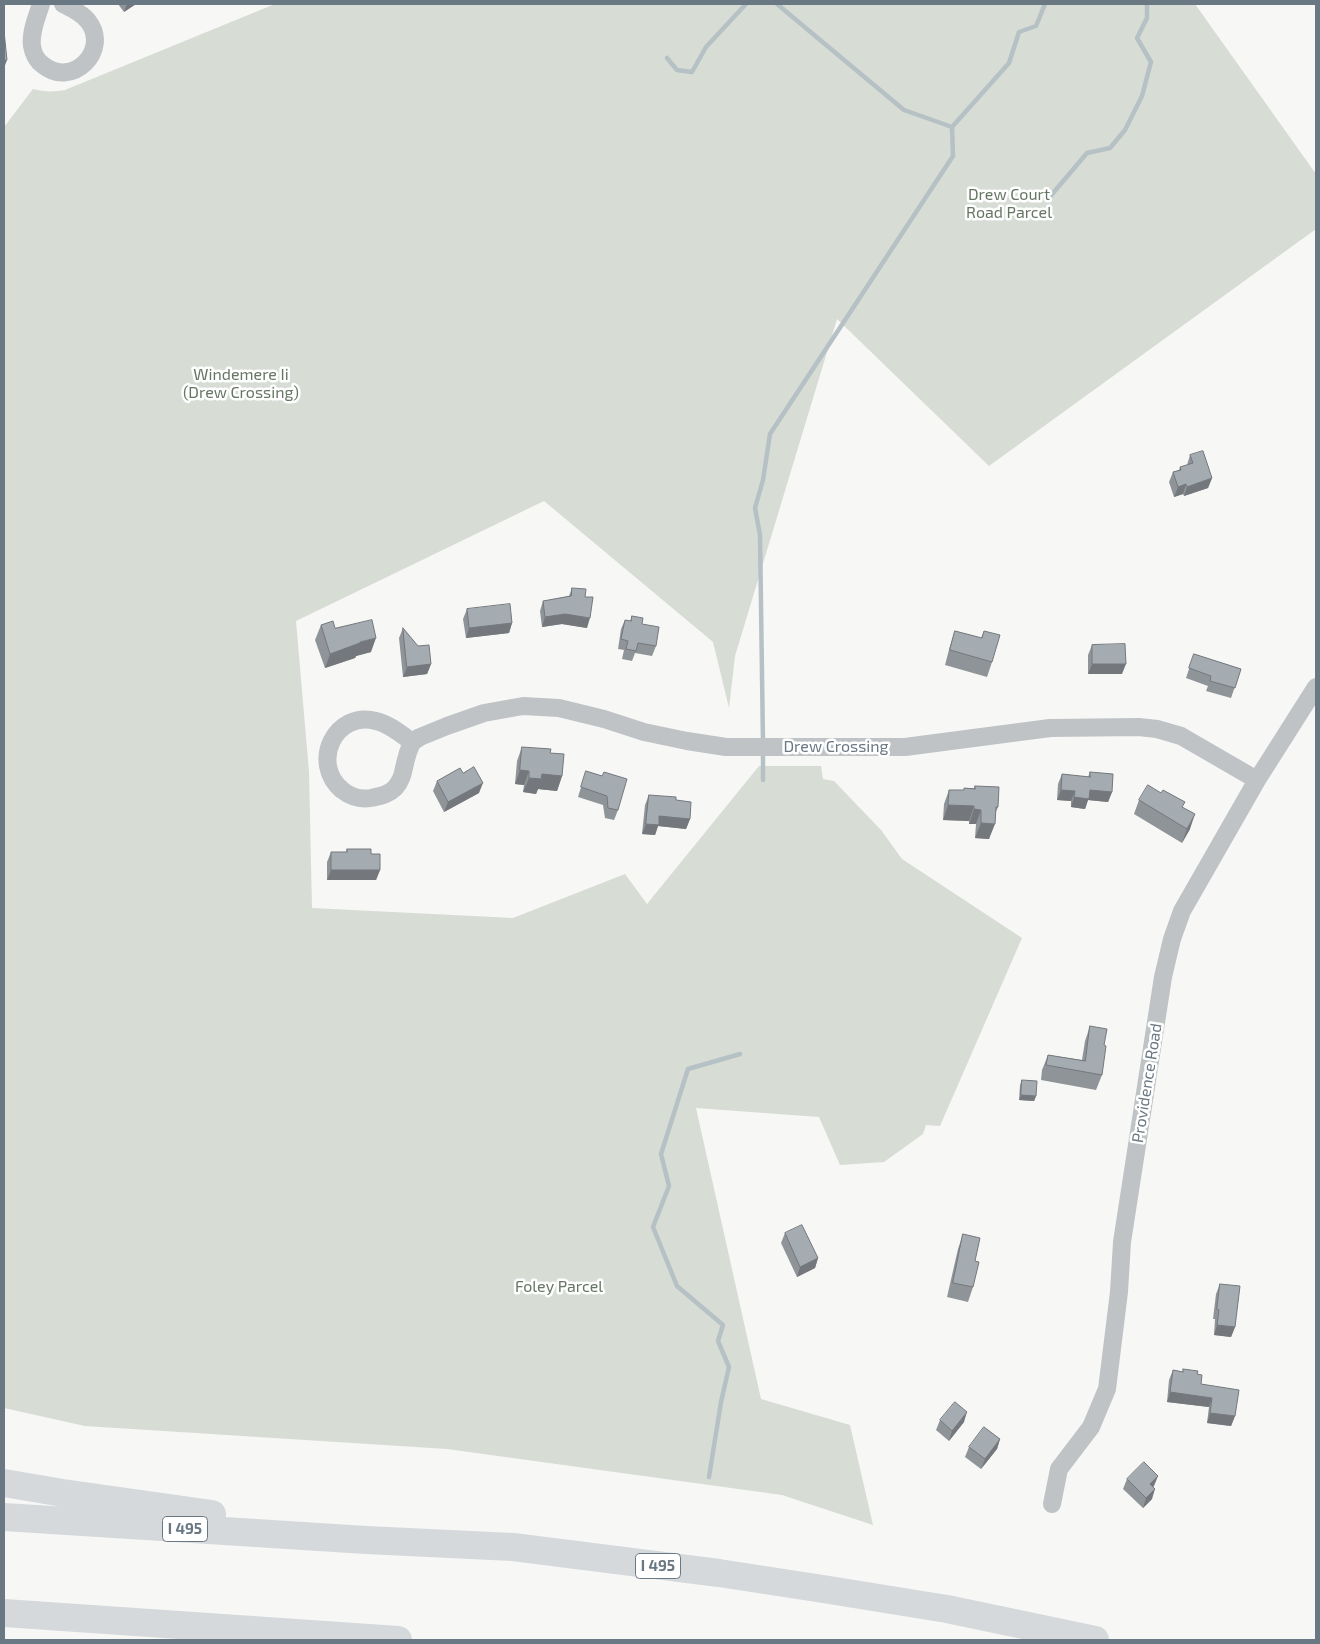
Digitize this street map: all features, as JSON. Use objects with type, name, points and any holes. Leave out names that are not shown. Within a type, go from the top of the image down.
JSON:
[{"type":"highway","points":[[4,1483],[199,1512],[366,1540]]},
{"type":"highway","name":"I 495","points":[[4,1517],[366,1540],[512,1547],[823,1589],[947,1610],[1095,1640]]},
{"type":"highway","points":[[4,1613],[398,1640]]},
{"type":"highway","points":[[4,1621],[52,1616]]},
{"type":"street","points":[[40,4],[32,35],[33,51],[38,60],[46,67],[55,72],[66,73],[85,65],[94,52],[95,42],[94,31],[89,22],[63,4]]},
{"type":"street","name":"Providence Road","points":[[1052,1504],[1059,1469],[1091,1427],[1107,1389],[1119,1292],[1122,1242],[1163,977],[1172,939],[1182,911],[1257,780],[1316,687]]},
{"type":"street","name":"Drew Crossing","points":[[412,742],[447,726],[484,713],[523,706],[558,708],[604,719],[653,734],[726,747],[905,747],[1050,728],[1140,727],[1157,729],[1181,736],[1257,780]]},
{"type":"street","points":[[359,720],[375,720],[412,742],[406,756],[404,774],[395,787],[384,795],[362,799],[348,795],[335,783],[327,765],[328,751],[336,733],[348,724],[359,720]]},
{"type":"green space","points":[[275,4],[1195,4],[1316,174],[1316,229],[989,466],[837,319],[735,656],[729,708],[713,642],[544,501],[296,621],[309,772],[312,908],[513,918],[625,874],[647,904],[759,766],[821,766],[823,779],[834,781],[881,830],[902,859],[1022,938],[940,1126],[926,1125],[923,1134],[884,1162],[840,1165],[819,1117],[696,1108],[761,1399],[850,1425],[873,1525],[782,1495],[447,1449],[85,1426],[4,1408],[4,127],[33,89],[41,91],[65,90]]},
{"type":"building","points":[[4,31],[7,60],[4,61]]},
{"type":"building","points":[[1203,451],[1212,478],[1187,487],[1186,484],[1178,487],[1173,472],[1181,470],[1180,467],[1193,463],[1190,455]]},
{"type":"building","points":[[572,588],[586,589],[585,597],[593,597],[590,618],[565,614],[545,617],[543,601],[571,596]]},
{"type":"building","points":[[510,604],[512,623],[469,628],[467,609]]},
{"type":"building","points":[[632,616],[643,618],[642,624],[659,627],[656,646],[638,643],[636,651],[626,649],[628,641],[621,639],[625,620],[631,621]]},
{"type":"building","points":[[372,620],[376,638],[330,654],[321,625],[333,621],[335,628]]},
{"type":"building","points":[[403,628],[418,646],[429,645],[431,664],[407,667]]},
{"type":"building","points":[[955,631],[982,638],[984,631],[1000,635],[992,662],[950,650]]},
{"type":"building","points":[[1125,644],[1126,664],[1092,664],[1092,645]]},
{"type":"building","points":[[1194,654],[1241,669],[1235,688],[1210,681],[1211,676],[1189,668]]},
{"type":"building","points":[[522,747],[551,749],[550,753],[564,754],[562,776],[542,774],[541,779],[529,778],[529,771],[520,770]]},
{"type":"building","points":[[474,767],[483,783],[448,802],[437,781],[460,768],[463,773]]},
{"type":"building","points":[[586,771],[602,776],[604,772],[627,779],[618,810],[608,808],[607,796],[581,787]]},
{"type":"building","points":[[1090,772],[1113,774],[1112,792],[1090,790],[1089,799],[1074,797],[1075,791],[1061,790],[1062,774],[1090,777]]},
{"type":"building","points":[[1148,785],[1161,793],[1163,790],[1185,802],[1182,807],[1195,814],[1187,829],[1139,800]]},
{"type":"building","points":[[975,786],[999,787],[995,824],[981,823],[981,810],[974,809],[974,806],[948,805],[949,790],[975,789]]},
{"type":"building","points":[[649,795],[676,797],[676,800],[691,802],[690,819],[659,816],[659,825],[646,824]]},
{"type":"building","points":[[347,849],[371,849],[371,854],[380,854],[380,870],[331,870],[331,852],[347,852]]},
{"type":"building","points":[[1090,1026],[1107,1029],[1102,1075],[1046,1065],[1048,1055],[1085,1061]]},
{"type":"building","points":[[1022,1080],[1037,1081],[1036,1096],[1021,1095]]},
{"type":"building","points":[[802,1225],[818,1258],[800,1267],[785,1233]]},
{"type":"building","points":[[963,1234],[980,1238],[975,1261],[979,1262],[973,1287],[953,1283]]},
{"type":"building","points":[[1220,1284],[1240,1286],[1235,1327],[1217,1325]]},
{"type":"building","points":[[1183,1369],[1198,1371],[1197,1374],[1202,1375],[1201,1384],[1239,1390],[1235,1416],[1210,1413],[1212,1398],[1170,1392],[1173,1370],[1183,1372]]},
{"type":"building","points":[[955,1402],[967,1412],[952,1431],[940,1420]]},
{"type":"building","points":[[984,1427],[1000,1439],[985,1459],[969,1447]]},
{"type":"building","points":[[1144,1462],[1158,1476],[1150,1484],[1155,1489],[1146,1498],[1127,1479]]},
{"type":"waterway","points":[[667,58],[677,70],[692,72],[706,47],[746,4]]},
{"type":"waterway","points":[[777,4],[904,110],[952,127]]},
{"type":"waterway","points":[[763,744],[760,535],[755,508],[763,480],[770,434],[953,156],[952,127],[1009,63],[1019,32],[1036,26],[1045,4]]},
{"type":"waterway","points":[[1048,199],[1087,153],[1110,148],[1125,130],[1142,96],[1151,62],[1137,38],[1147,18],[1147,4]]},
{"type":"waterway","points":[[763,751],[763,780]]},
{"type":"waterway","points":[[709,1477],[721,1402],[729,1367],[718,1341],[723,1325],[677,1286],[653,1227],[669,1186],[661,1154],[688,1069],[740,1054]]},
{"type":"park label","name":"Drew Court Road Parcel","points":[[1009,204]]},
{"type":"park label","name":"Windemere Ii (Drew Crossing)","points":[[241,384]]},
{"type":"park label","name":"Foley Parcel","points":[[559,1287]]}]
